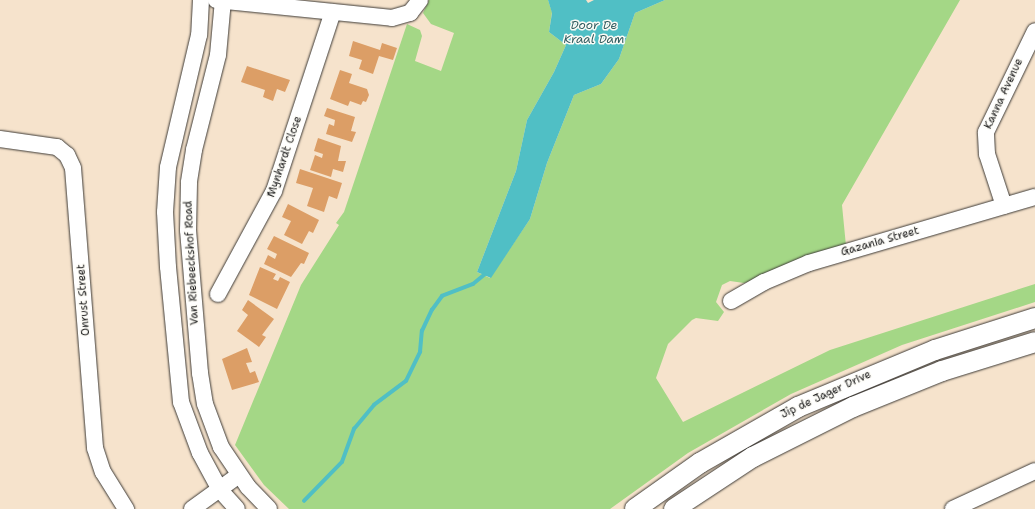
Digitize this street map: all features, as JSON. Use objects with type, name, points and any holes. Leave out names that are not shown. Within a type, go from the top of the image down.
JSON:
[{"type":"main road","name":"Jip de Jager Drive","points":[[635,509],[720,451],[805,403],[935,350],[1035,318]]},
{"type":"main road","name":"Jip de Jager Drive","points":[[674,509],[753,458],[845,410],[942,371],[1035,342]]},
{"type":"street","name":"Van Riebeeckshof Road","points":[[201,0],[199,35],[168,167],[166,240],[181,402],[194,441],[220,490],[237,509]]},
{"type":"street","name":"Van Riebeeckshof Road","points":[[220,0],[218,55],[191,166],[188,230],[202,388],[221,447],[239,475],[269,509]]},
{"type":"street","points":[[220,0],[398,18],[410,13],[420,0]]},
{"type":"street","name":"Mynhardt Close","points":[[218,294],[274,191],[333,12]]},
{"type":"street","name":"Kanna Avenue","points":[[1004,206],[987,154],[986,132],[1035,31]]},
{"type":"street","name":"Onrust Street","points":[[0,139],[57,148],[67,155],[73,168],[95,448],[103,472],[126,509]]},
{"type":"street","name":"Gazania Street","points":[[731,301],[764,282],[809,263],[1035,197]]},
{"type":"street","points":[[953,509],[1035,471]]},
{"type":"street","points":[[192,509],[239,475]]},
{"type":"green space","points":[[429,0],[548,0],[552,12],[549,32],[566,45],[554,72],[527,120],[516,171],[477,272],[490,278],[530,219],[547,163],[574,95],[601,84],[619,59],[635,13],[665,0],[960,0],[842,205],[846,246],[755,280],[744,283],[730,281],[722,285],[716,302],[724,312],[718,321],[696,318],[692,320],[668,344],[656,378],[683,422],[830,350],[1035,284],[1035,302],[902,345],[791,394],[688,453],[610,509],[289,509],[264,485],[235,445],[301,285],[339,225],[336,223],[344,212],[407,24],[420,30],[422,36],[415,61],[441,71],[454,33],[431,24],[423,13]]},
{"type":"water","name":"Door De Kraal Dam","points":[[548,0],[586,0],[588,3],[594,0],[665,0],[635,13],[619,59],[601,84],[574,95],[547,163],[530,219],[491,278],[477,272],[516,171],[527,120],[554,72],[566,45],[549,32],[552,13]]},
{"type":"building","points":[[353,41],[380,50],[382,43],[397,48],[393,60],[379,56],[373,74],[359,69],[362,60],[349,56]]},
{"type":"building","points":[[247,66],[290,80],[285,92],[277,89],[273,101],[263,97],[265,90],[241,82]]},
{"type":"building","points":[[340,70],[352,74],[349,83],[367,89],[369,95],[366,102],[363,101],[361,105],[350,101],[348,106],[330,99]]},
{"type":"building","points":[[327,108],[355,117],[351,131],[356,132],[352,142],[326,134],[329,124],[334,126],[335,120],[324,116]]},
{"type":"building","points":[[318,138],[341,146],[338,161],[346,161],[343,172],[333,169],[331,177],[310,170],[315,155],[322,158],[323,154],[314,151]]},
{"type":"building","points":[[300,169],[342,183],[337,199],[329,196],[324,212],[307,206],[313,188],[296,183]]},
{"type":"building","points":[[288,204],[319,220],[313,233],[309,231],[302,244],[284,235],[291,221],[282,217]]},
{"type":"building","points":[[274,236],[309,253],[304,264],[301,263],[291,277],[264,264],[268,255],[275,259],[277,254],[267,249]]},
{"type":"building","points":[[260,267],[276,274],[273,279],[278,281],[280,277],[290,282],[277,309],[249,295]]},
{"type":"building","points":[[248,300],[274,319],[262,335],[266,337],[259,347],[237,331],[248,315],[242,310]]},
{"type":"building","points":[[247,348],[252,362],[246,363],[250,373],[255,371],[259,382],[232,390],[222,359]]},
{"type":"waterway","points":[[304,501],[342,462],[354,429],[374,405],[406,381],[420,352],[422,331],[432,310],[442,296],[473,284],[484,275]]}]
